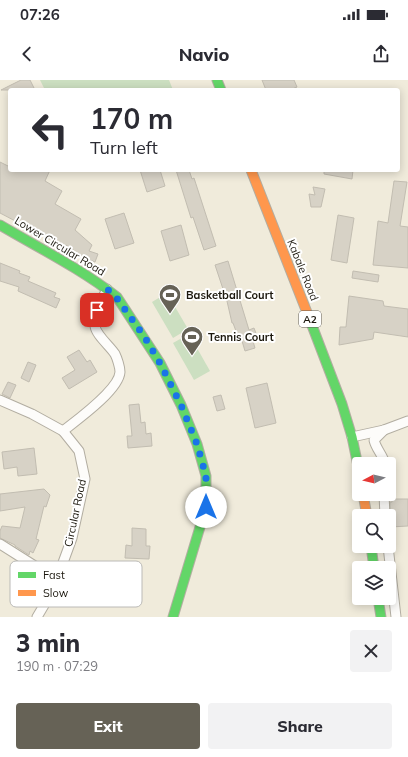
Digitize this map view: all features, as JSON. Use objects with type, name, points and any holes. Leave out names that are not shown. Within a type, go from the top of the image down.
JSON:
[{"type":"street","name":"Kabale Road","points":[[252,172],[327,362],[342,404],[356,457]]},
{"type":"street","name":"Lower Circular Road","points":[[0,225],[71,266],[107,289],[116,297],[144,336],[160,363],[181,405],[197,444],[206,476],[206,507],[173,617]]},
{"type":"street","points":[[63,431],[85,414],[109,392],[118,378],[120,371],[114,354],[95,328],[97,310],[107,289]]},
{"type":"street","name":"Circular Road","points":[[0,400],[32,414],[63,431],[79,451],[85,479],[72,538],[64,561]]},
{"type":"street","points":[[352,437],[384,430],[408,421]]},
{"type":"street","points":[[382,457],[376,449],[374,440],[384,430]]},
{"type":"street","points":[[0,544],[27,561]]},
{"type":"street","points":[[389,553],[396,617]]},
{"type":"street","points":[[379,605],[380,617]]},
{"type":"street","name":"Circular Road","points":[[37,617],[43,607]]},
{"type":"green space","points":[[40,80],[169,80],[172,88],[44,88]]},
{"type":"green space","name":"Basketball Court","points":[[167,293],[188,329],[173,338],[152,302]]},
{"type":"green space","name":"Tennis Court","points":[[189,334],[210,371],[194,380],[173,343]]},
{"type":"building","points":[[21,80],[30,80],[34,88],[8,88],[8,90],[1,90]]},
{"type":"building","points":[[262,80],[294,80],[297,87],[295,88],[265,88]]},
{"type":"building","points":[[0,162],[8,166],[8,172],[49,172],[45,181],[62,191],[55,204],[81,219],[75,230],[92,245],[89,251],[98,254],[95,262],[87,259],[66,245],[65,247],[0,213]]},
{"type":"building","points":[[141,172],[161,172],[165,186],[147,192]]},
{"type":"building","points":[[177,172],[190,172],[192,179],[194,178],[216,246],[204,250],[193,217],[191,218]]},
{"type":"building","points":[[324,172],[353,172],[352,179],[324,174]]},
{"type":"building","points":[[394,181],[407,182],[400,226],[408,227],[408,268],[373,265],[378,221],[388,223]]},
{"type":"building","points":[[313,187],[325,189],[321,207],[311,207],[309,194],[315,195]]},
{"type":"building","points":[[124,213],[134,243],[115,249],[105,219]]},
{"type":"building","points":[[338,215],[354,218],[347,263],[331,260]]},
{"type":"building","points":[[181,225],[189,255],[170,261],[161,231]]},
{"type":"building","points":[[228,261],[249,330],[254,328],[257,336],[252,338],[255,348],[245,351],[242,341],[240,342],[232,323],[224,288],[223,289],[215,265]]},
{"type":"building","points":[[0,263],[20,271],[19,273],[30,277],[28,281],[56,293],[54,297],[60,299],[56,308],[18,291],[19,287],[0,281]]},
{"type":"building","points":[[353,271],[379,275],[378,282],[352,278]]},
{"type":"building","points":[[349,296],[383,301],[384,306],[408,309],[408,337],[374,332],[373,339],[339,345],[340,327],[346,327]]},
{"type":"building","points":[[79,350],[87,362],[90,360],[97,372],[69,389],[62,378],[75,370],[67,357]]},
{"type":"building","points":[[28,362],[36,365],[29,382],[21,378]]},
{"type":"building","points":[[8,382],[16,385],[10,398],[2,394]]},
{"type":"building","points":[[267,383],[276,423],[255,428],[246,388]]},
{"type":"building","points":[[221,395],[225,409],[217,411],[213,397]]},
{"type":"building","points":[[139,404],[141,423],[145,422],[146,434],[151,433],[152,446],[128,448],[127,436],[132,436],[129,405]]},
{"type":"building","points":[[34,448],[37,474],[18,476],[17,467],[4,469],[2,452]]},
{"type":"building","points":[[44,489],[50,495],[46,507],[44,506],[36,539],[39,540],[33,553],[30,551],[29,555],[15,545],[0,538],[2,526],[20,528],[25,507],[0,511],[0,494]]},
{"type":"building","points":[[396,499],[408,499],[408,526],[396,527],[396,509],[390,509],[390,502],[396,501]]},
{"type":"building","points":[[132,528],[146,529],[146,546],[150,546],[149,559],[125,558],[126,545],[132,546]]},
{"type":"traffic: fast","points":[[217,80],[220,88]]},
{"type":"traffic: fast","points":[[0,225],[74,268],[117,297],[160,363],[181,405],[197,444],[206,476],[206,507],[173,617]]},
{"type":"traffic: fast","points":[[308,315],[342,404],[356,457]]},
{"type":"traffic: fast","points":[[372,553],[373,561]]},
{"type":"traffic: fast","points":[[379,605],[381,617]]},
{"type":"traffic: slow","points":[[252,172],[308,315]]},
{"type":"traffic: slow","points":[[364,501],[366,509]]},
{"type":"place","name":"Basketball Court","points":[[170,314]]},
{"type":"place","name":"Tennis Court","points":[[192,356]]},
{"type":"route","points":[[97,310],[107,289],[116,297],[144,336],[160,363],[181,405],[197,444],[206,476],[206,507]]}]
